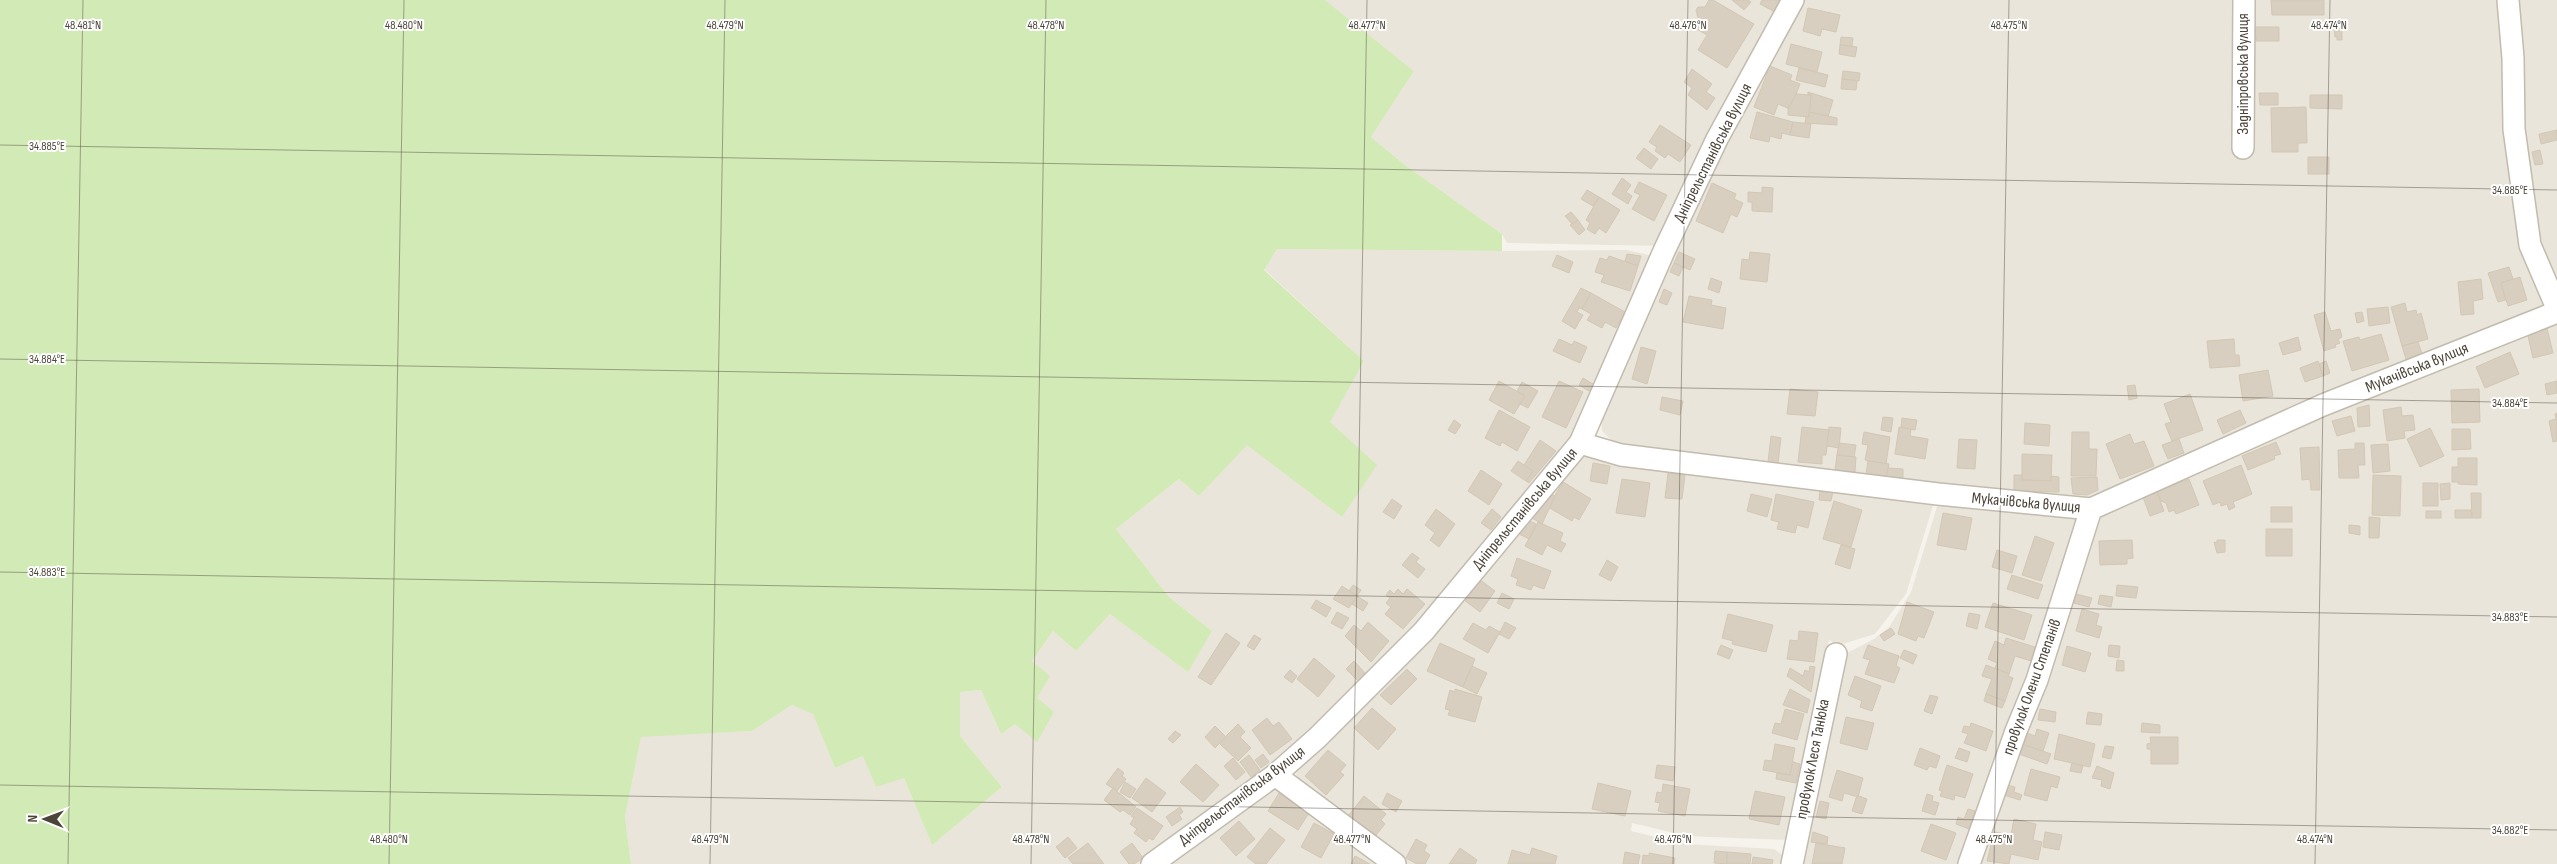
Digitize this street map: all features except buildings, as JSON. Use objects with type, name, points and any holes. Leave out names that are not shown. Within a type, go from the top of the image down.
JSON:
[{"type":"street","name":"Дніпрельстанівська вулиця","points":[[1152,864],[1275,775],[1317,738],[1424,631],[1580,443],[1664,251],[1717,140],[1794,0]]},
{"type":"street","name":"Задніпровська вулиця","points":[[2243,148],[2244,0]]},
{"type":"street","points":[[2508,0],[2513,58],[2514,129],[2530,245],[2557,308]]},
{"type":"street","name":"Мукачівська вулиця","points":[[1580,443],[1621,455],[1938,494],[2091,509],[2323,405],[2557,312]]},
{"type":"street","name":"провулок Олени Степанів","points":[[1969,864],[2016,731],[2037,680],[2091,509]]},
{"type":"street","name":"провулок Леся Танюка","points":[[1792,864],[1836,654]]},
{"type":"street","points":[[1275,775],[1395,864]]},
{"type":"shaded area","points":[[1325,0],[1786,0],[1663,246],[1507,243],[1502,234],[1405,165],[1371,137],[1414,71]]},
{"type":"shaded area","points":[[1800,0],[2240,0],[2238,157],[2248,159],[2247,0],[2500,0],[2548,310],[2091,500],[2069,500],[1619,448],[1602,431],[1601,410],[1671,253]]},
{"type":"shaded area","points":[[2513,0],[2557,0],[2557,292],[2538,243],[2517,126]]},
{"type":"shaded area","points":[[1277,249],[1627,250],[1657,257],[1574,440],[1423,623],[1268,773],[1207,813],[1139,864],[631,864],[625,817],[641,736],[752,731],[792,705],[813,713],[835,768],[863,756],[904,778],[932,845],[1002,787],[960,736],[960,692],[981,690],[1001,734],[1015,724],[1036,698],[1032,661],[1053,631],[1076,651],[1110,614],[1187,671],[1212,631],[1169,597],[1116,529],[1179,479],[1199,496],[1247,444],[1342,517],[1329,422],[1364,361],[1264,269]]},
{"type":"shaded area","points":[[2557,318],[2557,864],[1978,864],[2088,543],[2099,520],[2113,506],[2145,490]]},
{"type":"shaded area","points":[[1584,456],[1935,499],[1906,594],[1875,634],[1839,645],[1829,640],[1789,840],[1687,836],[1632,823],[1631,831],[1685,844],[1774,849],[1785,857],[1783,864],[1407,864],[1297,786],[1296,769],[1572,461]]},
{"type":"shaded area","points":[[1939,500],[2073,514],[2079,522],[1965,864],[1800,864],[1832,697],[1847,653],[1874,639],[1889,627],[1911,592]]},
{"type":"shaded area","points":[[1272,787],[1387,864],[1164,864]]},
{"type":"green space","points":[[0,0],[1325,0],[1414,71],[1371,137],[1405,165],[1502,234],[1502,251],[1277,249],[1264,270],[1364,361],[1330,422],[1377,465],[1342,517],[1247,445],[1199,496],[1179,479],[1116,529],[1169,597],[1212,631],[1188,672],[1110,614],[1076,651],[1053,631],[1032,661],[1050,676],[1037,698],[1054,712],[1037,742],[1015,724],[1001,734],[981,690],[960,692],[960,736],[1002,787],[932,845],[904,778],[876,787],[863,756],[835,768],[813,714],[792,705],[752,731],[641,737],[625,817],[631,864],[0,864]]}]
